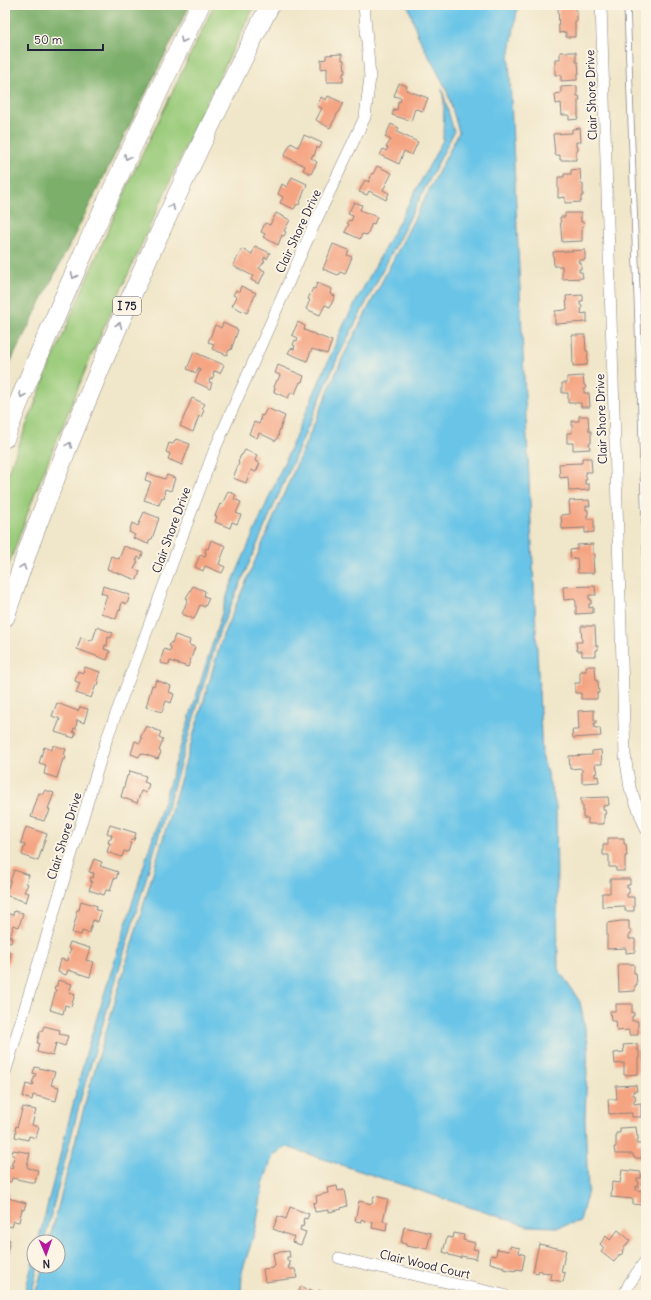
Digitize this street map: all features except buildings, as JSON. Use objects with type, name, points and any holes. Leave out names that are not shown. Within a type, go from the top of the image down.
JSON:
[{"type":"highway","points":[[5,438],[112,191],[200,5]]},
{"type":"highway","name":"I 75","points":[[5,617],[36,529],[79,419],[119,324],[193,160],[270,5]]},
{"type":"street","name":"Clair Shore Drive","points":[[5,1073],[107,738],[214,451],[364,117],[370,78],[364,5]]},
{"type":"street","name":"Clair Shore Drive","points":[[601,5],[625,755],[630,788],[646,829]]},
{"type":"street","name":"Clair Wood Court","points":[[339,1258],[504,1295]]},
{"type":"street","points":[[624,1295],[629,1284],[646,1260]]},
{"type":"lane","points":[[627,5],[646,554]]},
{"type":"green space","points":[[5,5],[190,5],[5,373]]},
{"type":"green space","points":[[214,5],[255,5],[195,126],[92,354],[35,493],[5,575],[5,480],[49,368],[91,269],[133,174]]},
{"type":"water","points":[[408,5],[518,5],[509,58],[542,755],[556,806],[558,969],[580,1002],[588,1044],[585,1119],[588,1190],[580,1221],[559,1227],[527,1226],[287,1147],[273,1155],[263,1184],[256,1228],[242,1272],[241,1295],[35,1295],[41,1274],[66,1274],[66,1234],[51,1234],[87,1096],[223,635],[342,359],[459,132],[446,88],[418,36]]},
{"type":"water","points":[[442,89],[454,132],[338,357],[219,633],[82,1094],[46,1234],[40,1234],[87,1050],[229,590],[345,322],[443,140],[444,103]]},
{"type":"water","points":[[30,1274],[36,1274],[31,1295],[24,1295]]}]
